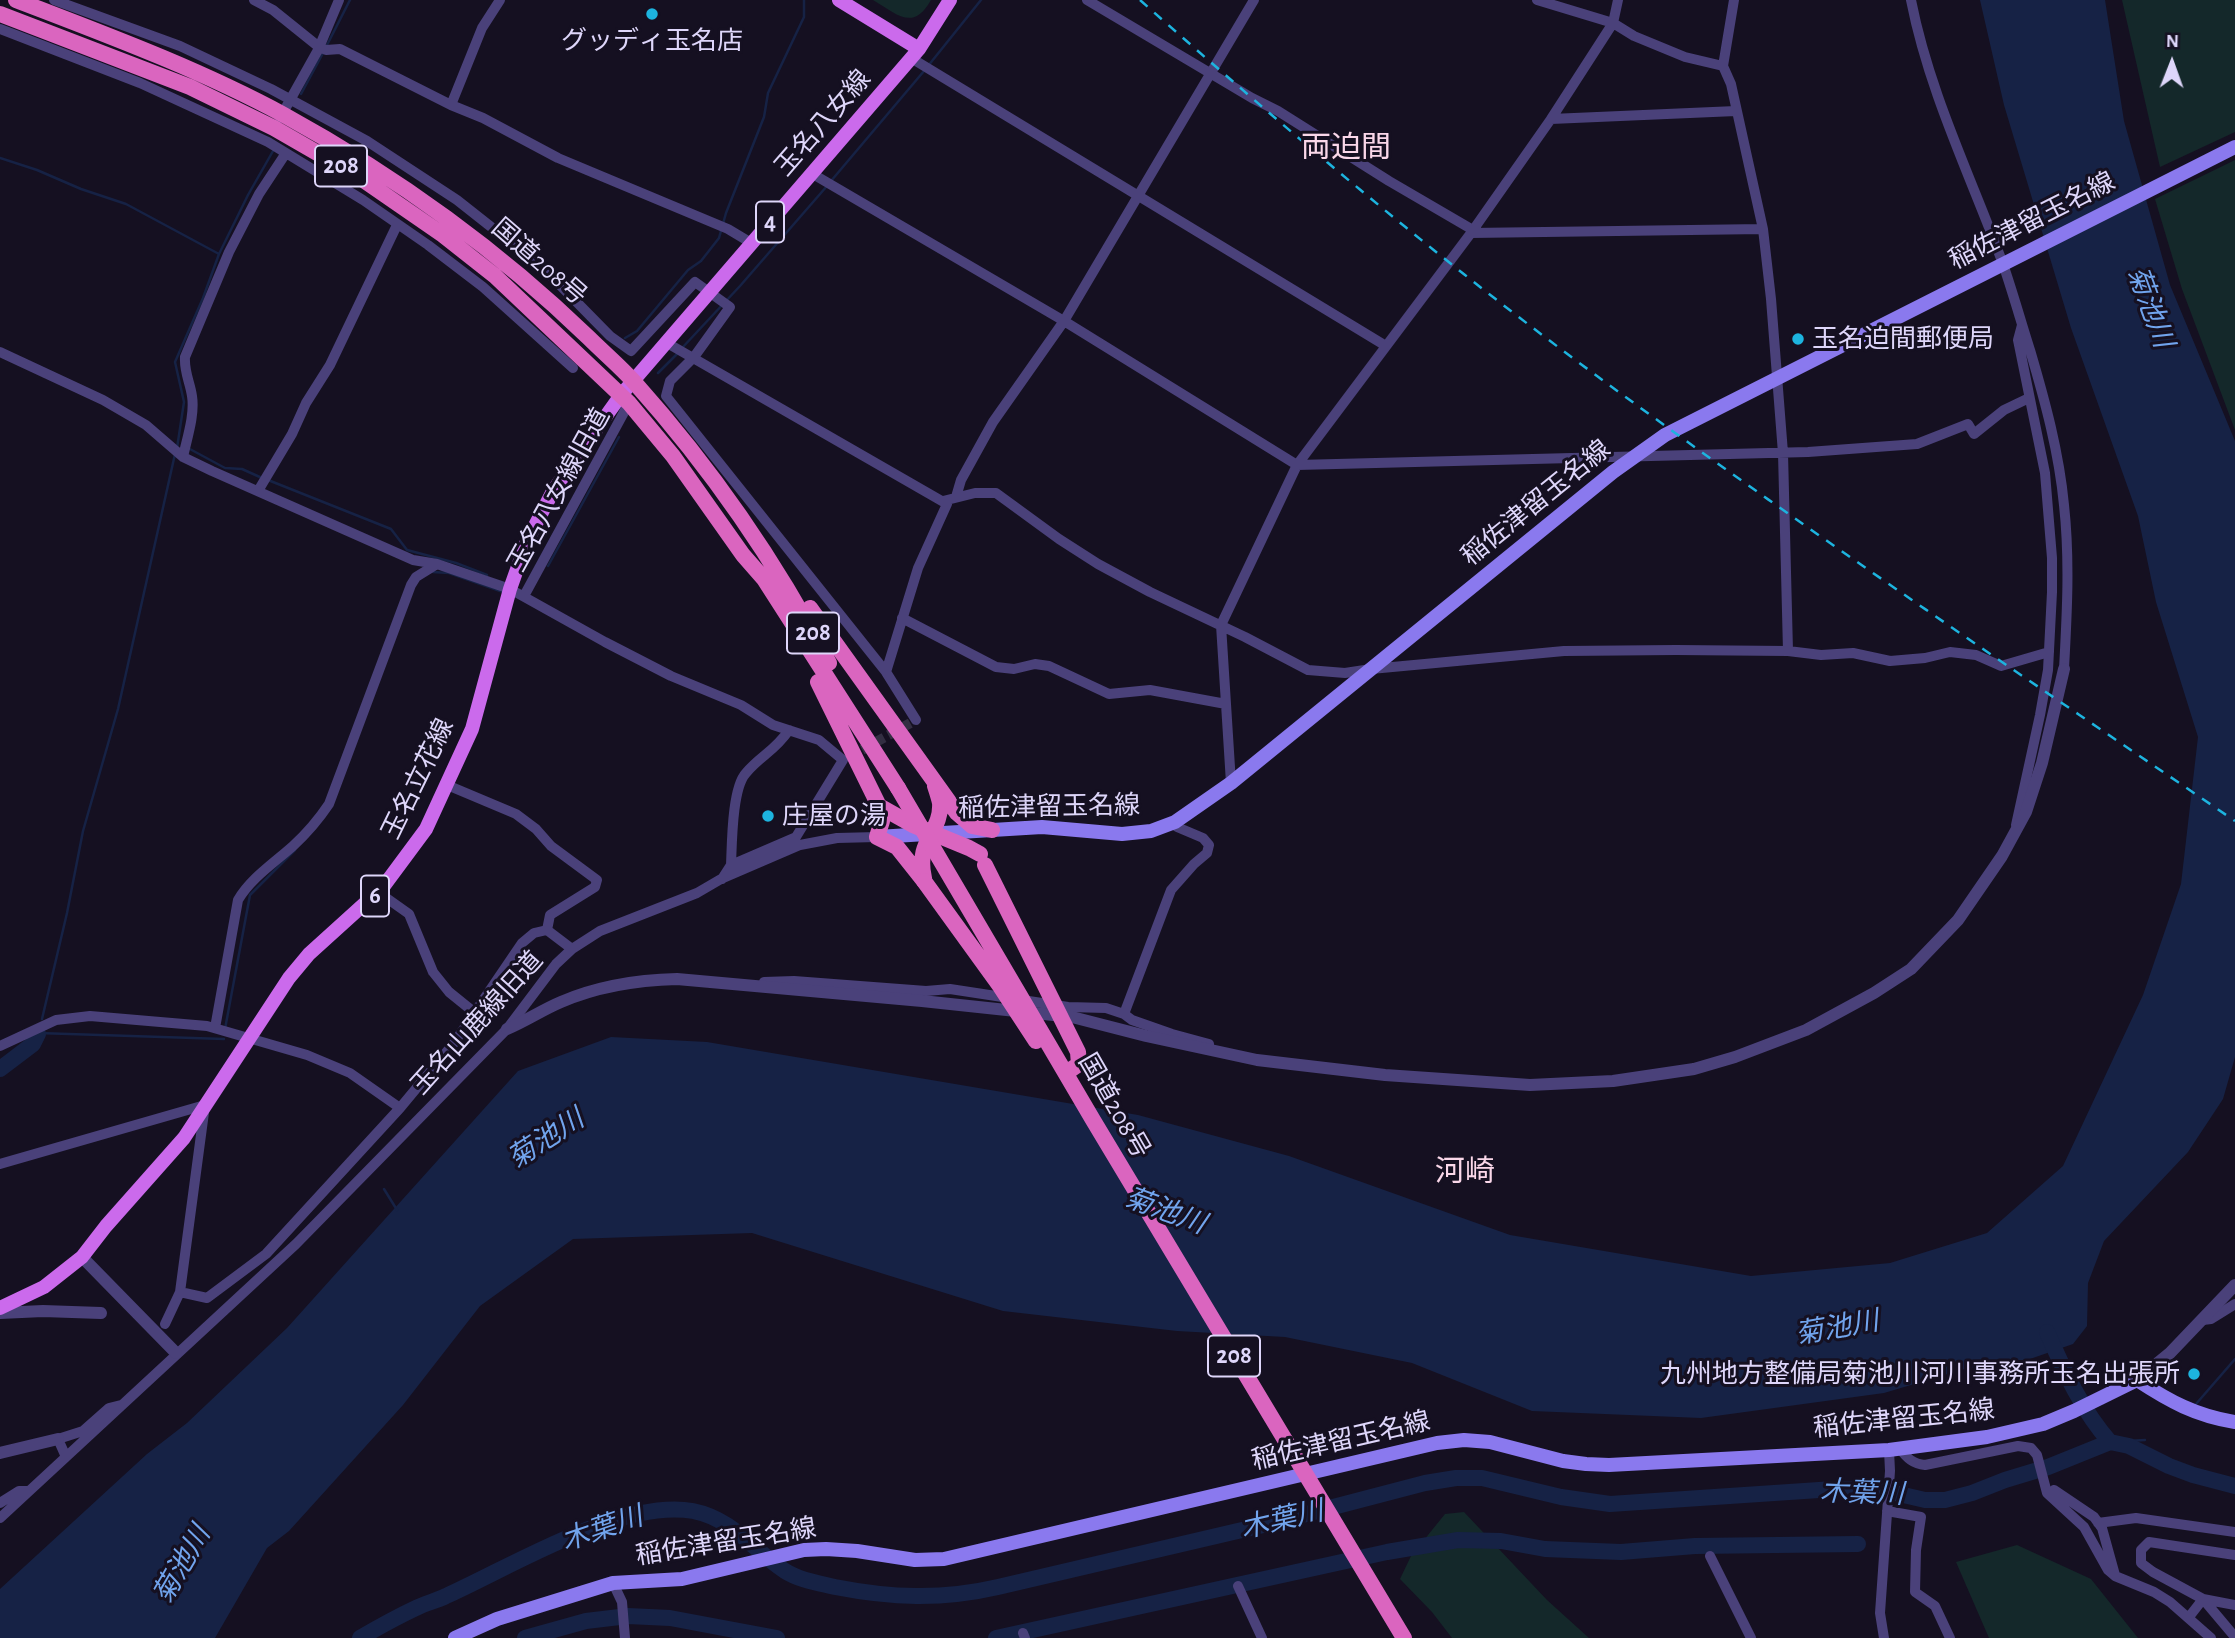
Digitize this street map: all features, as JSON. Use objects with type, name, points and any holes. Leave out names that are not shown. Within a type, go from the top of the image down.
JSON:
[{"type":"highway","name":"国道208号","points":[[16,0],[133,44],[279,121],[368,164],[452,221],[542,293],[634,382],[684,441],[749,528],[807,622],[869,743]]},
{"type":"highway","name":"国道208号","points":[[2,22],[279,121],[443,235],[495,276],[625,399],[673,456],[743,555],[764,579],[898,788],[1093,1120],[1404,1638]]},
{"type":"highway","points":[[749,528],[771,553],[957,813],[972,825],[992,830],[984,839],[983,860],[1078,1052],[1079,1064],[1066,1073]]},
{"type":"highway","points":[[743,555],[820,685],[879,806],[882,821],[877,837],[897,847],[924,881],[1000,986],[1073,1098],[1093,1120]]},
{"type":"highway","points":[[924,881],[921,856],[939,818],[940,803],[934,781]]},
{"type":"highway","points":[[879,806],[893,815],[950,839],[983,860]]},
{"type":"main road","points":[[839,0],[917,57],[950,0]]},
{"type":"main road","name":"玉名八女線","points":[[625,399],[634,382],[811,173],[917,57]]},
{"type":"main road","name":"稲佐津留玉名線","points":[[877,837],[1042,827],[1122,834],[1151,831],[1175,822],[1231,783],[1371,668],[1665,435],[2235,147]]},
{"type":"main road","name":"玉名立花線","points":[[0,1308],[44,1287],[82,1256],[184,1138],[205,1105],[255,1039],[289,978],[309,954],[378,892],[409,855],[426,829],[472,729],[510,589],[527,541],[552,493],[588,440],[625,399]]},
{"type":"main road","points":[[2137,1380],[2174,1404],[2206,1416],[2235,1422]]},
{"type":"main road","name":"稲佐津留玉名線","points":[[455,1638],[497,1619],[613,1583],[681,1579],[781,1555],[826,1549],[857,1551],[896,1559],[944,1559],[1437,1443],[1464,1440],[1490,1442],[1563,1461],[1586,1464],[1894,1450],[1987,1437],[2043,1423],[2137,1380]]},
{"type":"street","points":[[2,22],[16,0]]},
{"type":"street","points":[[54,0],[180,46],[279,121],[367,141],[457,200],[554,279],[610,336],[631,351],[695,282],[730,307],[694,357],[670,382],[666,396],[886,671],[916,720]]},
{"type":"street","points":[[254,0],[273,10],[319,47],[326,50],[340,49],[483,118],[558,158],[728,229],[753,244]]},
{"type":"street","points":[[182,455],[192,414],[192,397],[184,370],[185,357],[229,252],[259,194],[286,153],[279,121],[319,47],[339,0]]},
{"type":"street","points":[[452,105],[482,28],[500,0]]},
{"type":"street","points":[[1087,0],[1278,111],[1472,231],[1763,229]]},
{"type":"street","points":[[956,496],[961,480],[993,422],[1064,321],[1254,0]]},
{"type":"street","points":[[1536,0],[1614,23],[1634,36],[1685,57],[1723,66]]},
{"type":"street","points":[[1231,783],[1221,625],[1297,465],[1472,231],[1551,119],[1614,23],[1618,0]]},
{"type":"street","points":[[1734,0],[1723,66],[1731,84],[1763,229],[1783,453],[1788,651]]},
{"type":"street","points":[[507,1029],[561,1002],[593,990],[646,980],[677,979],[1072,1017],[1257,1060],[1385,1075],[1530,1084],[1613,1081],[1681,1071],[1768,1046],[1806,1030],[1874,993],[1910,969],[1958,920],[1980,890],[2026,812],[2042,763],[2064,669],[2068,574],[2064,505],[2053,435],[2039,377],[2006,262],[1933,83],[1910,0]]},
{"type":"street","points":[[917,57],[932,71],[1386,346]]},
{"type":"street","points":[[1551,119],[1736,111]]},
{"type":"street","points":[[286,153],[363,200],[428,245],[483,287],[573,368]]},
{"type":"street","points":[[811,173],[1064,321],[1297,465],[1783,453],[1917,444],[1968,424],[1974,434],[2004,410],[2029,398]]},
{"type":"street","points":[[258,491],[292,434],[306,402],[330,365],[397,225]]},
{"type":"street","points":[[2013,835],[2048,670],[2052,558],[2045,473],[2018,340],[2023,325]]},
{"type":"street","points":[[667,343],[947,504],[918,568],[886,671]]},
{"type":"street","points":[[0,352],[103,400],[146,425],[182,455],[413,560],[437,564],[510,589],[671,676],[741,705],[762,719],[819,740],[843,760],[796,837],[731,865],[721,879]]},
{"type":"street","name":"玉名八女線旧道","points":[[524,596],[625,399]]},
{"type":"street","points":[[943,501],[975,493],[996,493],[1098,564],[1308,670],[1345,673],[1371,668],[1564,651],[1788,651],[1853,653],[1890,661],[1925,658],[1950,652],[1976,655],[2001,666],[2049,652]]},
{"type":"street","points":[[215,1028],[238,900],[246,887],[296,843],[329,804],[411,585],[415,578],[437,564]]},
{"type":"street","points":[[902,618],[996,667],[1014,668],[1035,664],[1049,666],[1109,694],[1150,690],[1226,704]]},
{"type":"street","points":[[731,865],[733,812],[744,774],[779,745],[789,730]]},
{"type":"street","points":[[447,785],[516,814],[536,829],[551,846],[597,880],[595,887],[550,915],[547,930]]},
{"type":"street","points":[[1124,1014],[1171,890],[1207,853],[1209,845],[1203,838],[1177,827],[1175,822]]},
{"type":"street","name":"玉名山鹿線旧道","points":[[176,1353],[296,1244],[507,1029],[556,964],[572,949],[600,931],[697,893],[721,879],[800,845],[837,838],[877,837]]},
{"type":"street","points":[[378,892],[409,914],[433,972],[449,992],[475,1013]]},
{"type":"street","points":[[547,930],[572,949]]},
{"type":"street","points":[[180,1292],[207,1298],[266,1254],[400,1108],[454,1043],[522,943],[534,933],[547,930]]},
{"type":"street","points":[[754,987],[764,982],[794,981],[926,991],[950,989],[1068,1007],[1106,1008],[1172,1034],[1217,1046],[1226,1054]]},
{"type":"street","points":[[0,1046],[56,1020],[90,1016],[215,1028],[306,1055],[350,1073],[400,1108]]},
{"type":"street","points":[[0,1164],[205,1105],[180,1292],[165,1324]]},
{"type":"street","points":[[0,1518],[176,1353],[82,1256]]},
{"type":"street","points":[[2137,1380],[2170,1353],[2235,1285]]},
{"type":"street","points":[[2203,1320],[2211,1319],[2235,1304]]},
{"type":"street","points":[[0,1313],[102,1313]]},
{"type":"street","points":[[0,1453],[83,1431],[109,1408],[124,1404]]},
{"type":"street","points":[[58,1439],[66,1457]]},
{"type":"street","points":[[1884,1638],[1880,1613],[1890,1471],[1894,1450],[1919,1465],[2018,1446],[2031,1448],[2037,1455],[2045,1488],[2084,1527],[2108,1570],[2115,1576],[2154,1592],[2189,1617],[2211,1638]]},
{"type":"street","points":[[2045,1488],[2051,1488],[2098,1522],[2115,1576]]},
{"type":"street","points":[[0,1503],[19,1491],[28,1491]]},
{"type":"street","points":[[1887,1511],[1921,1517],[1916,1550],[1915,1592],[1935,1606],[1950,1638]]},
{"type":"street","points":[[2098,1522],[2136,1518],[2235,1532]]},
{"type":"street","points":[[2235,1555],[2159,1542],[2150,1542],[2141,1550],[2141,1563],[2203,1599],[2235,1605]]},
{"type":"street","points":[[1710,1556],[1751,1638]]},
{"type":"street","points":[[613,1583],[622,1602],[625,1638]]},
{"type":"street","points":[[1238,1586],[1262,1638]]},
{"type":"street","points":[[2189,1617],[2203,1599]]},
{"type":"street","points":[[2203,1599],[2235,1637]]},
{"type":"green space","points":[[873,0],[931,0],[924,10],[911,18],[897,15]]},
{"type":"green space","points":[[2122,0],[2235,0],[2235,132],[2160,167]]},
{"type":"green space","points":[[2235,160],[2235,430],[2182,289],[2155,199]]},
{"type":"green space","points":[[1464,1512],[1547,1600],[1589,1638],[1452,1638],[1432,1612],[1400,1579],[1411,1556],[1445,1514]]},
{"type":"green space","points":[[2017,1545],[2091,1579],[2138,1638],[1989,1638],[1956,1562]]},
{"type":"water","name":"菊池川","points":[[1980,0],[2105,0],[2124,121],[2170,285],[2235,441],[2235,1057],[2223,1099],[2188,1152],[2104,1241],[2088,1283],[2087,1326],[2073,1344],[2030,1359],[1968,1368],[1884,1393],[1701,1418],[1532,1411],[1412,1363],[1285,1337],[1177,1331],[1003,1311],[752,1233],[573,1239],[480,1306],[403,1405],[289,1531],[267,1548],[215,1638],[0,1638],[0,1589],[147,1454],[187,1423],[287,1328],[518,1071],[611,1037],[707,1042],[1138,1115],[1289,1156],[1510,1235],[1751,1276],[1890,1263],[1987,1233],[2063,1166],[2143,995],[2181,884],[2198,737],[2156,602],[2138,516],[2071,328],[2004,105]]},
{"type":"waterway","points":[[326,47],[350,0]]},
{"type":"waterway","points":[[625,338],[637,331],[719,238],[726,213],[764,117],[768,93],[804,17],[804,0]]},
{"type":"waterway","points":[[928,66],[981,0]]},
{"type":"waterway","points":[[301,94],[323,53]]},
{"type":"waterway","points":[[831,181],[924,71]]},
{"type":"waterway","points":[[177,448],[184,402],[175,362],[219,254],[273,151]]},
{"type":"waterway","points":[[0,158],[126,204],[219,254]]},
{"type":"waterway","points":[[682,348],[827,186]]},
{"type":"waterway","points":[[658,373],[678,353]]},
{"type":"waterway","points":[[548,566],[619,437]]},
{"type":"waterway","points":[[188,448],[225,468],[242,469],[262,478]]},
{"type":"waterway","points":[[42,1019],[83,831],[118,709],[175,454]]},
{"type":"waterway","points":[[268,480],[391,529],[407,550],[456,563],[487,575]]},
{"type":"waterway","points":[[433,572],[449,573],[503,592]]},
{"type":"waterway","points":[[225,1029],[250,895],[295,850]]},
{"type":"waterway","points":[[38,1033],[224,1039]]},
{"type":"waterway","points":[[0,1069],[33,1044],[38,1034]]},
{"type":"waterway","points":[[384,1189],[397,1210]]},
{"type":"waterway","points":[[2047,1332],[2082,1404],[2110,1442]]},
{"type":"waterway","points":[[2196,1404],[2235,1359]]},
{"type":"waterway","points":[[2110,1442],[2145,1440]]},
{"type":"waterway","name":"木葉川","points":[[360,1638],[409,1611],[567,1538],[634,1515],[665,1510],[693,1511],[720,1521],[785,1571],[802,1579],[856,1591],[937,1596],[998,1587],[1272,1523],[1425,1483],[1456,1478],[1482,1478],[1561,1497],[1610,1504],[1834,1489],[1882,1490],[1925,1500],[1945,1500],[2048,1467],[2110,1442],[2129,1446],[2193,1475],[2235,1486]]},
{"type":"waterway","points":[[996,1638],[1387,1552],[1458,1540],[1501,1541],[1545,1549],[1621,1552],[1695,1546],[1858,1544]]},
{"type":"waterway","points":[[525,1638],[586,1621],[628,1616],[670,1618],[777,1638]]},
{"type":"tunnel","points":[[849,757],[916,720]]},
{"type":"railway","points":[[1140,0],[1364,193],[1538,332],[1834,546],[2235,821]]},
{"type":"place","name":"グッディ玉名店","points":[[652,14]]},
{"type":"place","name":"玉名迫間郵便局","points":[[1798,339]]},
{"type":"place","name":"庄屋の湯","points":[[768,816]]},
{"type":"place","name":"九州地方整備局菊池川河川事務所玉名出張所","points":[[2194,1374]]},
{"type":"district","name":"両迫間","points":[[1346,148]]},
{"type":"district","name":"河崎","points":[[1465,1172]]}]
